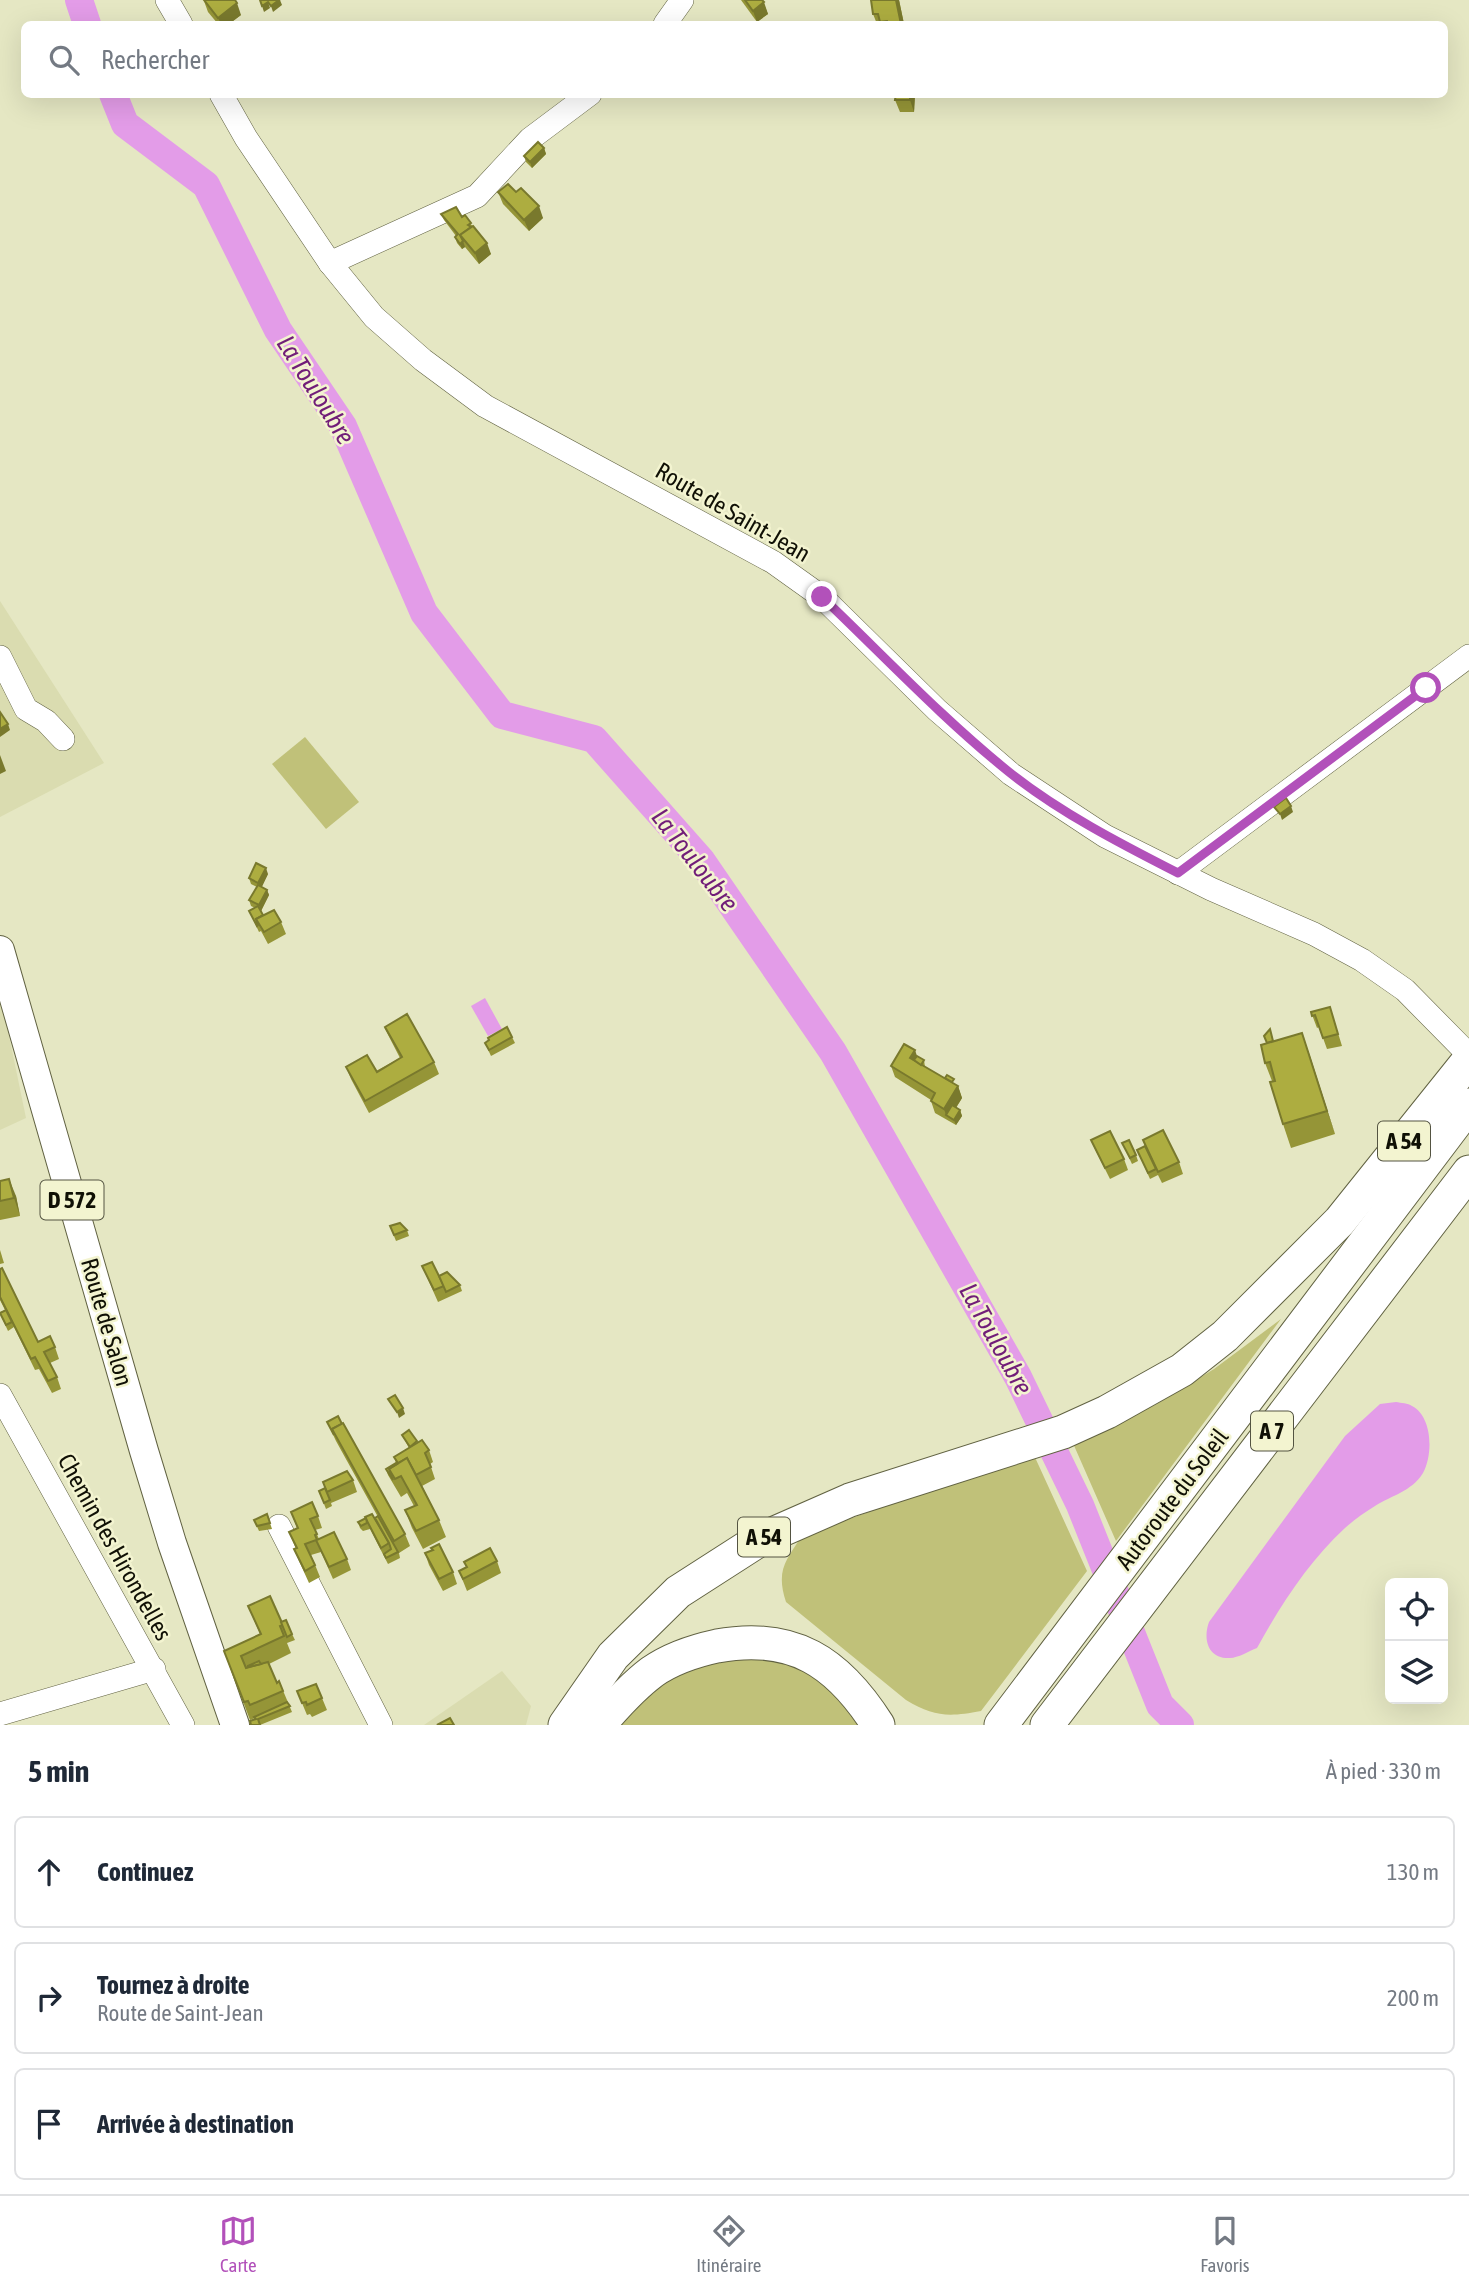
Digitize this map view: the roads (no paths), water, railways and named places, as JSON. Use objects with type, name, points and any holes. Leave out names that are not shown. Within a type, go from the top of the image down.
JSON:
[{"type":"highway","name":"A 54","points":[[565,1725],[613,1656],[678,1592],[759,1540],[850,1500],[1063,1432],[1107,1412],[1182,1370],[1225,1336],[1340,1221],[1469,1058]]},
{"type":"highway","name":"Autoroute du Soleil","points":[[1001,1725],[1469,1105]]},
{"type":"highway","name":"Autoroute du Soleil","points":[[1047,1725],[1469,1172]]},
{"type":"highway","points":[[599,1725],[622,1698],[653,1672],[690,1652],[737,1643],[771,1643],[793,1647],[833,1670],[860,1697],[877,1725]]},
{"type":"highway","points":[[1063,1725],[1107,1646]]},
{"type":"main road","name":"Route de Salon","points":[[0,950],[172,1543]]},
{"type":"main road","name":"D 572","points":[[172,1543],[188,1629],[205,1699],[216,1725]]},
{"type":"main road","name":"D 572","points":[[172,1543],[234,1725]]},
{"type":"street","points":[[167,0],[179,21]]},
{"type":"street","points":[[667,21],[682,0]]},
{"type":"street","name":"Route de Saint-Jean","points":[[223,98],[246,138],[330,263],[374,317],[423,360],[485,406],[773,562],[822,597],[937,710],[1011,774],[1105,836],[1178,873],[1314,934],[1362,960],[1405,990],[1449,1033],[1469,1058]]},
{"type":"street","points":[[330,263],[477,195],[530,139],[585,98]]},
{"type":"street","points":[[1178,873],[1469,656]]},
{"type":"street","points":[[0,657],[26,709],[46,720],[63,739]]},
{"type":"street","name":"Chemin des Hirondelles","points":[[0,1395],[183,1725]]},
{"type":"street","points":[[279,1526],[381,1725]]},
{"type":"street","points":[[0,1714],[154,1669]]},
{"type":"waterway","name":"La Touloubre","points":[[79,0],[86,21]]},
{"type":"waterway","name":"La Touloubre","points":[[115,98],[125,124],[206,185],[278,330],[343,426],[424,613],[502,715],[594,739],[701,860],[833,1052],[1018,1377],[1080,1505],[1160,1705],[1180,1725]]}]
